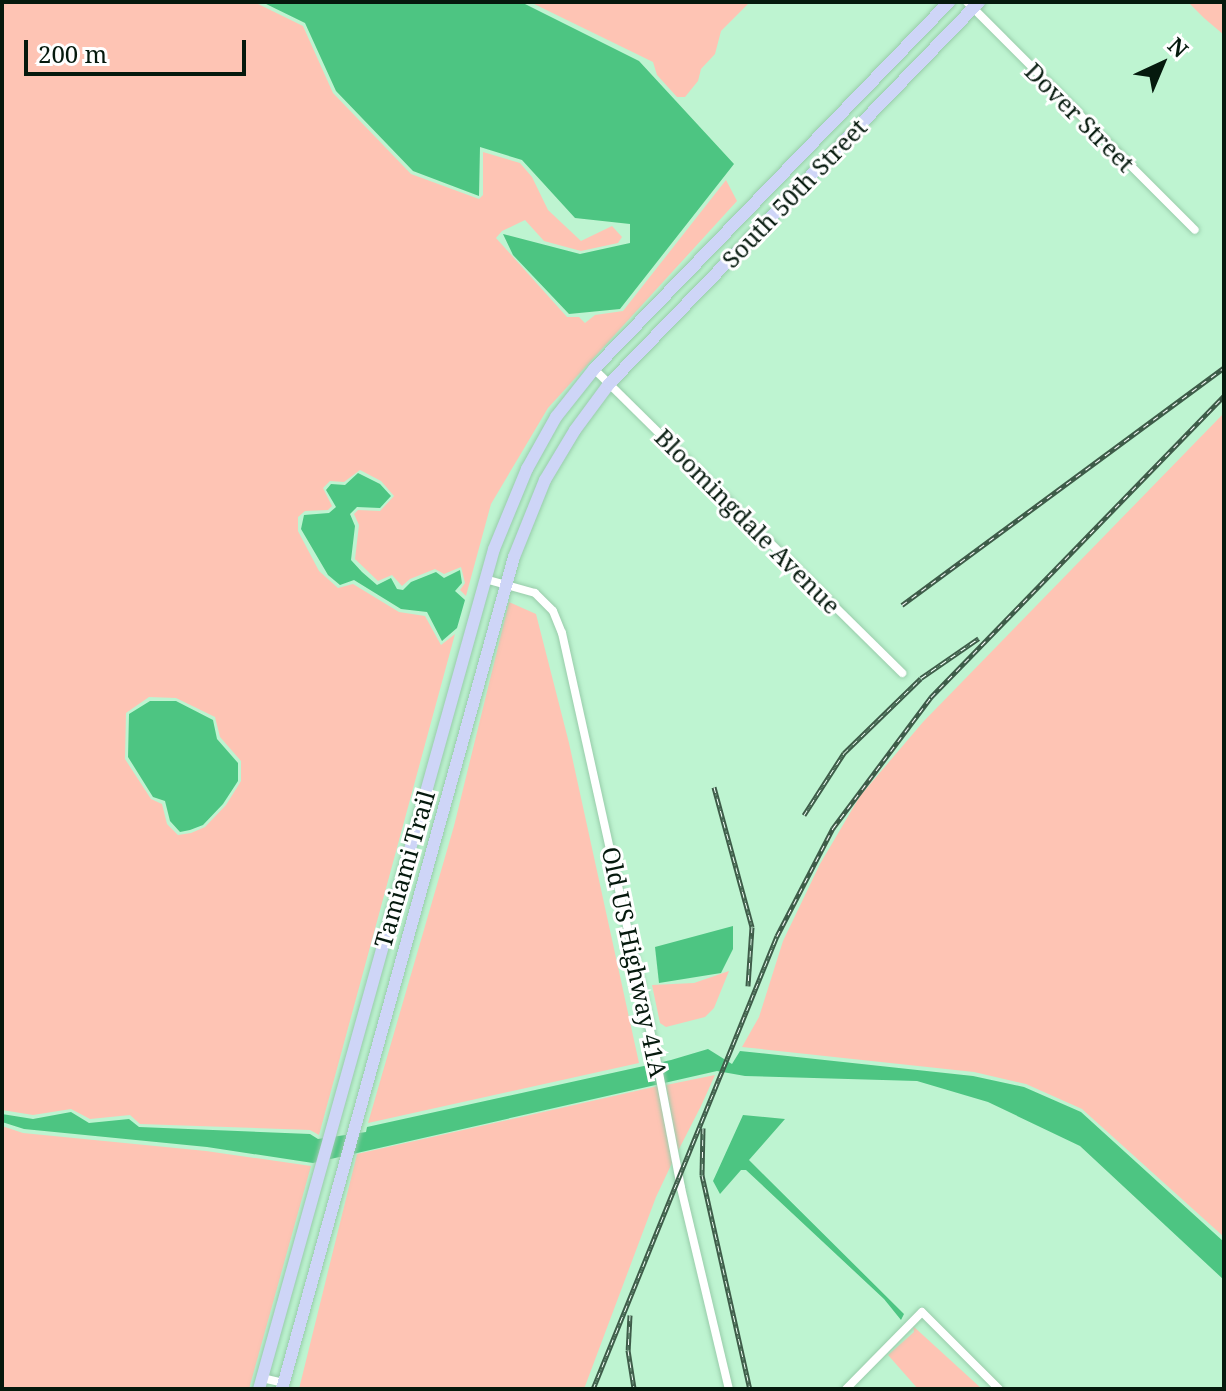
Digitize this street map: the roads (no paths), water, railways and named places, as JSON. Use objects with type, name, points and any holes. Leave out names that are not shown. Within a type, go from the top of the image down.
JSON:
[{"type":"main road","name":"South 50th Street","points":[[594,369],[949,2]]},
{"type":"main road","name":"South 50th Street","points":[[609,384],[973,5]]},
{"type":"main road","name":"Tamiami Trail","points":[[261,1383],[503,522],[534,454],[556,417],[594,369]]},
{"type":"main road","name":"Tamiami Trail","points":[[282,1386],[523,531],[545,480],[575,430],[609,384]]},
{"type":"street","name":"Dover Street","points":[[973,5],[1195,230]]},
{"type":"street","points":[[863,91],[879,106]]},
{"type":"street","name":"Bloomingdale Avenue","points":[[594,369],[902,673]]},
{"type":"street","name":"Old US Highway 41A","points":[[485,579],[535,593],[553,611],[562,633],[657,1059],[681,1188],[729,1389]]},
{"type":"street","points":[[846,1389],[922,1312],[999,1389]]},
{"type":"street","points":[[261,1383],[282,1386]]},
{"type":"railway","points":[[902,605],[1224,368]]},
{"type":"railway","points":[[593,1389],[777,936],[833,828],[931,697],[1224,396]]},
{"type":"railway","points":[[804,815],[844,753],[921,678],[979,638]]},
{"type":"railway","points":[[714,787],[752,927],[748,986]]},
{"type":"railway","points":[[703,1128],[702,1175],[750,1389]]},
{"type":"railway","points":[[630,1315],[628,1350],[634,1389]]}]
